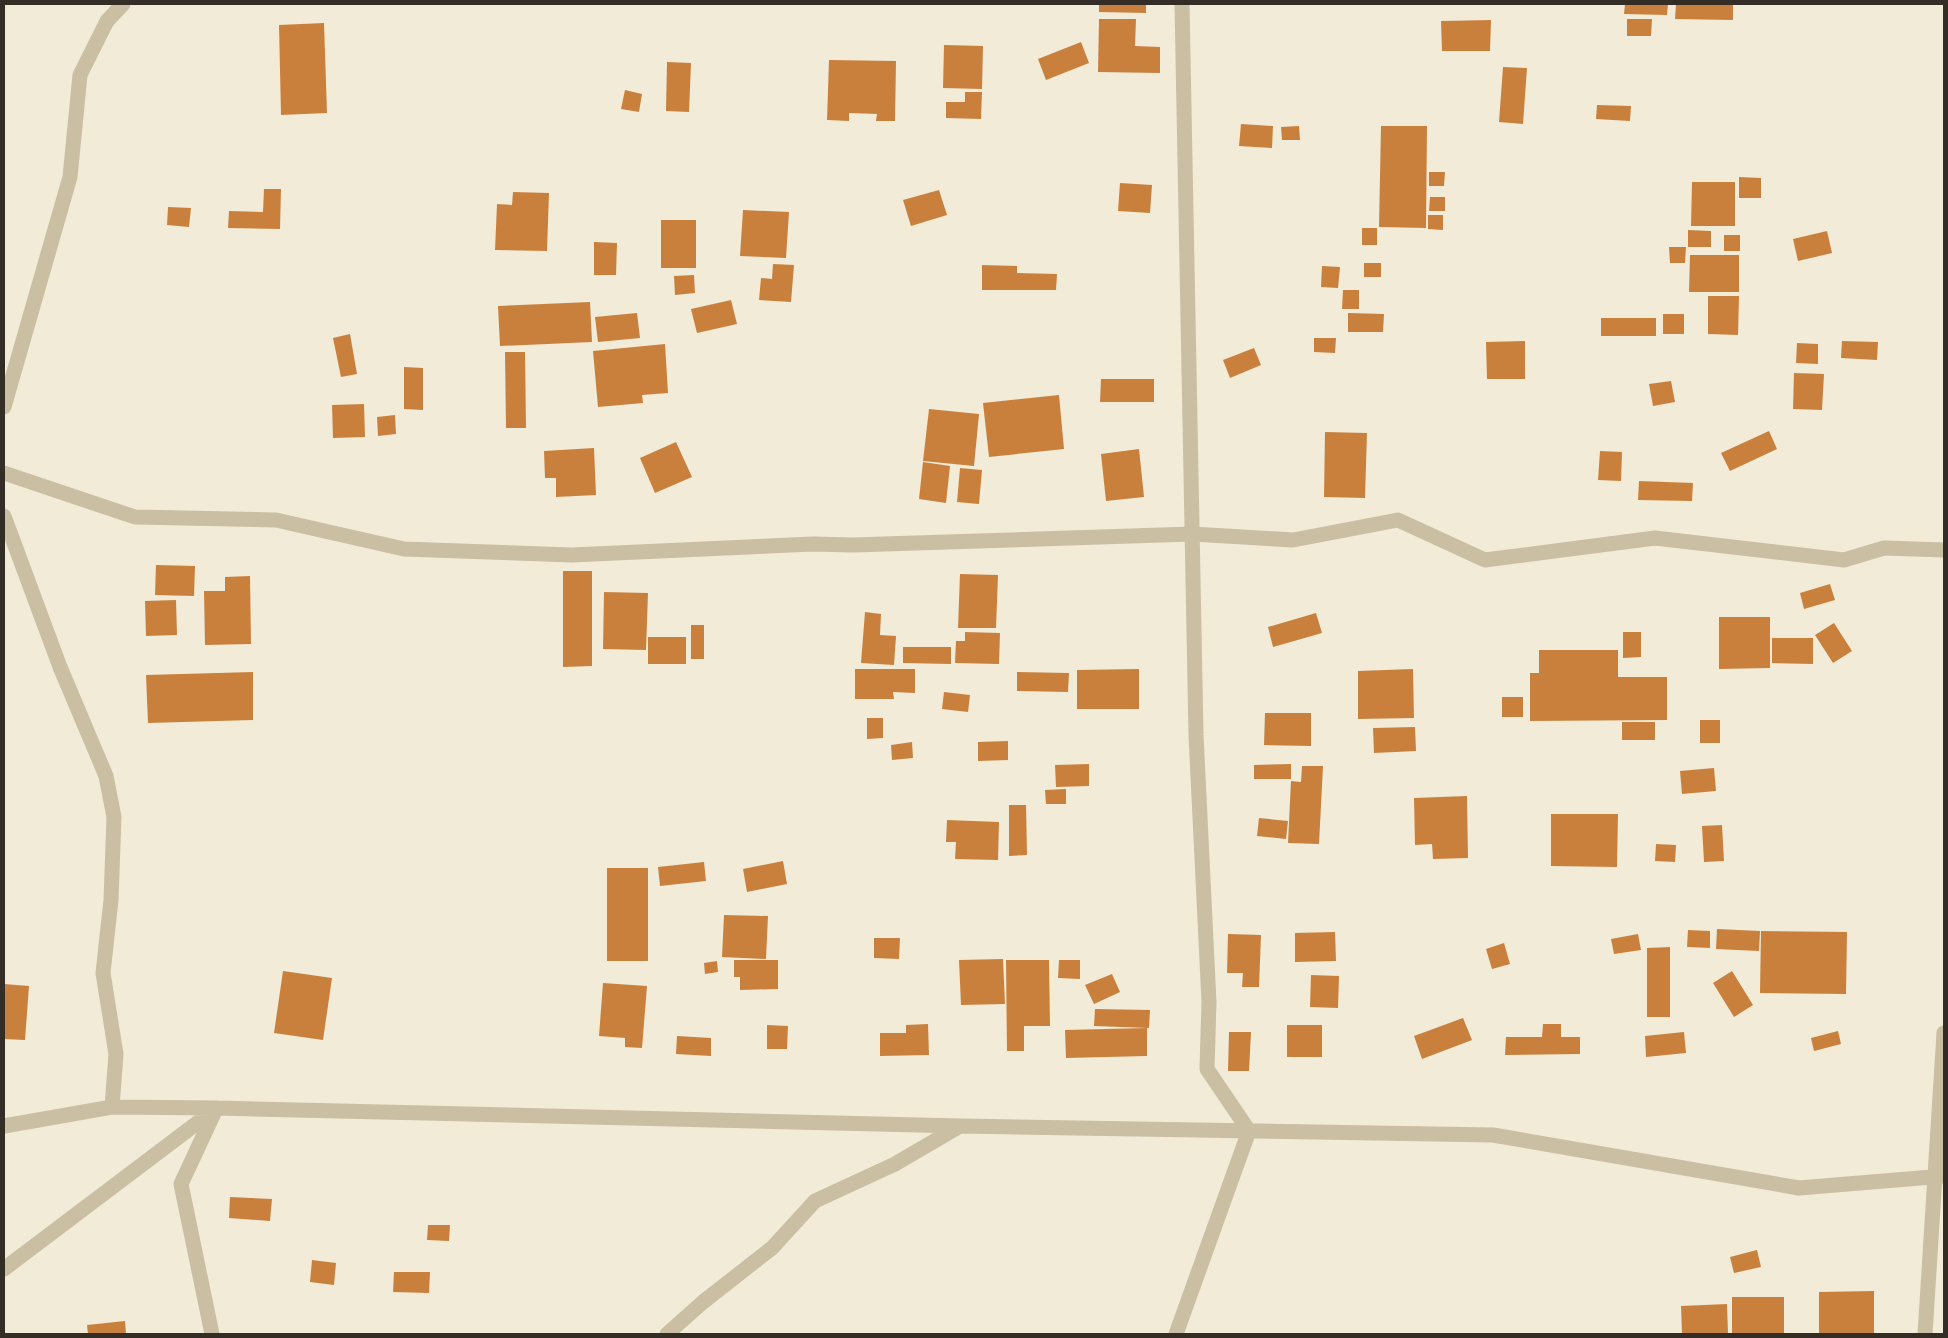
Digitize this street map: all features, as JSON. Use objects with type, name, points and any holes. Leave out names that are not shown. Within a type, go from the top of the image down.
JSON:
[{"type":"street","points":[[4,407],[70,177],[80,75],[107,21],[123,4]]},
{"type":"street","points":[[1182,4],[1196,735],[1209,1002],[1208,1069],[1249,1131]]},
{"type":"street","points":[[4,473],[134,516],[276,520],[404,549],[572,555],[813,544],[853,545],[1192,534],[1293,540],[1398,520],[1485,560],[1655,538],[1844,560],[1884,548],[1944,550]]},
{"type":"street","points":[[4,516],[60,667],[106,776],[114,817],[111,900],[103,973],[116,1054],[112,1107]]},
{"type":"street","points":[[1925,1334],[1939,1176],[1944,1033]]},
{"type":"street","points":[[4,1126],[112,1107],[960,1126],[1492,1135],[1799,1188],[1939,1176]]},
{"type":"street","points":[[4,1269],[217,1108]]},
{"type":"street","points":[[212,1334],[181,1184],[217,1108]]},
{"type":"street","points":[[667,1334],[703,1302],[772,1248],[815,1201],[895,1164],[960,1126]]},
{"type":"street","points":[[1176,1334],[1249,1131]]},
{"type":"building","points":[[1099,4],[1146,4],[1146,13],[1099,12]]},
{"type":"building","points":[[1625,4],[1668,4],[1667,15],[1624,14]]},
{"type":"building","points":[[1676,4],[1733,4],[1733,20],[1675,19]]},
{"type":"building","points":[[1099,19],[1136,19],[1135,46],[1160,47],[1160,73],[1098,72]]},
{"type":"building","points":[[1627,19],[1652,19],[1651,36],[1627,36]]},
{"type":"building","points":[[1491,20],[1490,51],[1442,51],[1441,21]]},
{"type":"building","points":[[324,23],[327,113],[281,115],[279,25]]},
{"type":"building","points":[[1081,42],[1089,63],[1046,80],[1038,59]]},
{"type":"building","points":[[944,45],[983,46],[982,89],[943,88]]},
{"type":"building","points":[[829,60],[896,61],[895,121],[876,121],[877,114],[849,113],[849,121],[827,120]]},
{"type":"building","points":[[667,62],[691,63],[689,112],[666,111]]},
{"type":"building","points":[[1503,67],[1527,68],[1523,124],[1499,122]]},
{"type":"building","points":[[625,90],[642,94],[639,112],[621,109]]},
{"type":"building","points":[[965,92],[982,92],[981,119],[946,118],[946,102],[965,102]]},
{"type":"building","points":[[1597,105],[1631,106],[1630,121],[1596,119]]},
{"type":"building","points":[[1241,124],[1273,126],[1272,148],[1239,146]]},
{"type":"building","points":[[1299,126],[1300,140],[1282,140],[1281,127]]},
{"type":"building","points":[[1381,126],[1427,126],[1426,228],[1379,227]]},
{"type":"building","points":[[1429,172],[1445,172],[1444,186],[1429,186]]},
{"type":"building","points":[[1739,177],[1761,178],[1761,198],[1739,198]]},
{"type":"building","points":[[1692,182],[1735,182],[1735,226],[1691,226]]},
{"type":"building","points":[[1120,183],[1152,185],[1150,213],[1118,211]]},
{"type":"building","points":[[264,189],[281,189],[280,229],[228,228],[229,211],[263,212]]},
{"type":"building","points":[[939,190],[947,215],[911,226],[903,200]]},
{"type":"building","points":[[513,192],[549,193],[547,251],[495,250],[497,204],[512,205]]},
{"type":"building","points":[[1430,197],[1445,197],[1445,211],[1429,211]]},
{"type":"building","points":[[168,207],[191,208],[189,227],[167,225]]},
{"type":"building","points":[[743,210],[789,212],[786,258],[740,256]]},
{"type":"building","points":[[1428,215],[1443,215],[1443,230],[1428,229]]},
{"type":"building","points":[[661,220],[696,220],[696,268],[661,268]]},
{"type":"building","points":[[1362,228],[1377,228],[1377,245],[1362,245]]},
{"type":"building","points":[[1688,230],[1711,231],[1711,247],[1688,247]]},
{"type":"building","points":[[1827,231],[1832,253],[1798,261],[1793,239]]},
{"type":"building","points":[[1724,235],[1740,235],[1740,251],[1724,251]]},
{"type":"building","points":[[594,242],[617,243],[616,275],[594,275]]},
{"type":"building","points":[[1669,247],[1686,247],[1685,263],[1670,263]]},
{"type":"building","points":[[1690,255],[1739,255],[1739,292],[1689,292]]},
{"type":"building","points":[[1364,263],[1381,263],[1381,277],[1364,277]]},
{"type":"building","points":[[773,264],[794,265],[791,302],[759,300],[761,278],[772,279]]},
{"type":"building","points":[[982,265],[1017,266],[1017,273],[1057,274],[1056,290],[982,290]]},
{"type":"building","points":[[1322,266],[1340,267],[1338,288],[1321,287]]},
{"type":"building","points":[[694,275],[695,293],[675,295],[674,276]]},
{"type":"building","points":[[1343,290],[1359,290],[1359,309],[1342,309]]},
{"type":"building","points":[[1708,296],[1739,296],[1738,335],[1708,334]]},
{"type":"building","points":[[731,300],[737,324],[697,333],[691,309]]},
{"type":"building","points":[[590,302],[592,342],[500,346],[498,306]]},
{"type":"building","points":[[637,313],[640,338],[598,342],[595,317]]},
{"type":"building","points":[[1348,313],[1384,314],[1383,332],[1348,332]]},
{"type":"building","points":[[1663,314],[1684,314],[1684,334],[1663,334]]},
{"type":"building","points":[[1601,318],[1656,318],[1656,336],[1601,336]]},
{"type":"building","points":[[350,334],[357,374],[341,377],[333,338]]},
{"type":"building","points":[[1314,338],[1336,338],[1335,353],[1314,352]]},
{"type":"building","points":[[1525,341],[1525,379],[1487,379],[1486,342]]},
{"type":"building","points":[[1842,341],[1878,342],[1877,360],[1841,358]]},
{"type":"building","points":[[1797,343],[1818,344],[1818,364],[1796,363]]},
{"type":"building","points":[[665,344],[668,393],[642,395],[643,403],[598,407],[593,351]]},
{"type":"building","points":[[1254,348],[1261,365],[1230,378],[1223,360]]},
{"type":"building","points":[[505,352],[525,352],[526,428],[506,428]]},
{"type":"building","points":[[404,367],[423,368],[423,410],[404,409]]},
{"type":"building","points":[[1794,373],[1824,374],[1822,410],[1793,409]]},
{"type":"building","points":[[1101,379],[1154,379],[1154,402],[1100,402]]},
{"type":"building","points":[[1671,381],[1675,402],[1653,406],[1649,384]]},
{"type":"building","points":[[1059,395],[1064,449],[989,457],[983,403]]},
{"type":"building","points":[[364,404],[365,437],[333,438],[332,405]]},
{"type":"building","points":[[929,409],[979,414],[974,466],[923,461]]},
{"type":"building","points":[[395,415],[396,434],[378,436],[377,417]]},
{"type":"building","points":[[1769,431],[1777,449],[1730,471],[1721,453]]},
{"type":"building","points":[[1325,432],[1367,433],[1365,498],[1324,497]]},
{"type":"building","points":[[676,442],[692,477],[655,493],[640,458]]},
{"type":"building","points":[[594,448],[596,495],[556,497],[556,478],[545,478],[544,451]]},
{"type":"building","points":[[1139,449],[1144,497],[1106,501],[1101,454]]},
{"type":"building","points":[[1600,451],[1622,452],[1621,481],[1598,480]]},
{"type":"building","points":[[923,462],[950,466],[946,503],[919,499]]},
{"type":"building","points":[[960,468],[982,470],[979,504],[957,502]]},
{"type":"building","points":[[1639,481],[1693,483],[1692,501],[1638,500]]},
{"type":"building","points":[[156,565],[195,566],[194,596],[155,595]]},
{"type":"building","points":[[563,571],[592,571],[592,666],[563,667]]},
{"type":"building","points":[[960,574],[998,575],[996,628],[958,628]]},
{"type":"building","points":[[250,576],[251,644],[205,645],[204,591],[225,591],[225,577]]},
{"type":"building","points":[[1830,584],[1835,600],[1804,609],[1800,593]]},
{"type":"building","points":[[604,592],[648,593],[646,650],[603,649]]},
{"type":"building","points":[[176,600],[177,635],[146,636],[145,601]]},
{"type":"building","points":[[865,612],[881,614],[880,635],[896,636],[894,665],[861,663]]},
{"type":"building","points":[[1316,613],[1322,633],[1273,647],[1268,627]]},
{"type":"building","points":[[1719,617],[1770,617],[1770,668],[1719,669]]},
{"type":"building","points":[[1834,623],[1852,651],[1833,663],[1815,635]]},
{"type":"building","points":[[691,625],[704,625],[704,659],[691,659]]},
{"type":"building","points":[[965,632],[1000,633],[999,664],[955,663],[956,641],[965,641]]},
{"type":"building","points":[[1623,632],[1641,632],[1641,657],[1623,658]]},
{"type":"building","points":[[648,637],[686,637],[686,664],[648,664]]},
{"type":"building","points":[[1772,638],[1813,638],[1813,664],[1772,663]]},
{"type":"building","points":[[903,647],[951,647],[951,664],[903,663]]},
{"type":"building","points":[[1539,650],[1618,650],[1618,677],[1667,677],[1667,720],[1530,721],[1530,673],[1539,673]]},
{"type":"building","points":[[855,669],[915,669],[915,693],[893,692],[894,699],[855,699]]},
{"type":"building","points":[[1139,669],[1139,709],[1077,709],[1077,670]]},
{"type":"building","points":[[1413,669],[1414,718],[1358,719],[1358,671]]},
{"type":"building","points":[[253,672],[253,720],[148,723],[146,675]]},
{"type":"building","points":[[1017,672],[1069,673],[1068,692],[1017,691]]},
{"type":"building","points":[[944,692],[970,695],[968,712],[942,709]]},
{"type":"building","points":[[1502,697],[1523,697],[1523,717],[1502,717]]},
{"type":"building","points":[[1265,713],[1311,713],[1311,746],[1264,745]]},
{"type":"building","points":[[867,718],[883,718],[883,738],[867,739]]},
{"type":"building","points":[[1700,720],[1720,720],[1720,743],[1700,743]]},
{"type":"building","points":[[1622,722],[1655,722],[1655,740],[1622,740]]},
{"type":"building","points":[[1415,727],[1416,751],[1374,753],[1373,728]]},
{"type":"building","points":[[1008,741],[1008,760],[978,761],[978,742]]},
{"type":"building","points":[[912,742],[913,758],[892,760],[891,745]]},
{"type":"building","points":[[1089,764],[1089,786],[1056,787],[1055,765]]},
{"type":"building","points":[[1291,764],[1291,779],[1254,779],[1254,765]]},
{"type":"building","points":[[1302,766],[1323,766],[1319,844],[1288,843],[1291,781],[1301,782]]},
{"type":"building","points":[[1714,768],[1716,791],[1682,794],[1680,771]]},
{"type":"building","points":[[1066,789],[1066,804],[1046,804],[1045,790]]},
{"type":"building","points":[[1467,796],[1468,858],[1433,859],[1432,844],[1415,845],[1414,798]]},
{"type":"building","points":[[1009,805],[1026,805],[1027,855],[1009,856]]},
{"type":"building","points":[[1551,814],[1618,814],[1617,867],[1551,866]]},
{"type":"building","points":[[1259,818],[1288,821],[1286,839],[1257,836]]},
{"type":"building","points":[[947,820],[999,822],[998,860],[955,859],[956,842],[946,842]]},
{"type":"building","points":[[1722,825],[1724,861],[1704,862],[1702,826]]},
{"type":"building","points":[[1656,844],[1676,845],[1675,862],[1655,861]]},
{"type":"building","points":[[783,861],[787,884],[747,892],[743,869]]},
{"type":"building","points":[[704,862],[706,881],[660,886],[658,867]]},
{"type":"building","points":[[607,868],[648,868],[648,961],[607,961]]},
{"type":"building","points":[[724,915],[768,916],[766,959],[722,957]]},
{"type":"building","points":[[1717,929],[1760,931],[1759,951],[1716,949]]},
{"type":"building","points":[[1688,930],[1710,931],[1710,948],[1687,947]]},
{"type":"building","points":[[1761,931],[1847,932],[1846,994],[1760,993]]},
{"type":"building","points":[[1335,932],[1336,961],[1295,962],[1295,933]]},
{"type":"building","points":[[1228,934],[1261,935],[1259,987],[1242,987],[1243,973],[1227,973]]},
{"type":"building","points":[[1638,934],[1641,950],[1614,954],[1611,939]]},
{"type":"building","points":[[874,938],[900,938],[899,959],[874,958]]},
{"type":"building","points":[[1504,943],[1510,964],[1492,969],[1486,949]]},
{"type":"building","points":[[1670,947],[1670,1017],[1647,1017],[1647,948]]},
{"type":"building","points":[[1003,959],[1005,1004],[961,1005],[959,960]]},
{"type":"building","points":[[734,960],[778,960],[778,989],[740,990],[740,977],[734,977]]},
{"type":"building","points":[[1006,960],[1049,960],[1050,1026],[1024,1026],[1024,1051],[1007,1051]]},
{"type":"building","points":[[1059,960],[1080,960],[1080,979],[1058,978]]},
{"type":"building","points":[[717,961],[718,972],[705,974],[704,963]]},
{"type":"building","points":[[283,971],[332,978],[323,1040],[274,1033]]},
{"type":"building","points":[[1732,971],[1753,1005],[1734,1017],[1713,983]]},
{"type":"building","points":[[1112,974],[1120,992],[1094,1004],[1085,985]]},
{"type":"building","points":[[1311,975],[1339,976],[1338,1008],[1310,1007]]},
{"type":"building","points":[[603,983],[647,986],[642,1048],[625,1047],[625,1038],[599,1036]]},
{"type":"building","points":[[4,984],[29,986],[25,1040],[4,1039]]},
{"type":"building","points":[[1095,1009],[1150,1010],[1149,1028],[1094,1026]]},
{"type":"building","points":[[1463,1018],[1472,1040],[1422,1059],[1414,1036]]},
{"type":"building","points":[[928,1024],[929,1055],[880,1056],[880,1033],[906,1033],[906,1025]]},
{"type":"building","points":[[1543,1024],[1561,1024],[1561,1037],[1580,1037],[1580,1054],[1505,1055],[1506,1037],[1542,1037]]},
{"type":"building","points":[[767,1025],[788,1026],[787,1049],[767,1049]]},
{"type":"building","points":[[1287,1025],[1322,1025],[1322,1057],[1287,1057]]},
{"type":"building","points":[[1147,1028],[1147,1056],[1066,1058],[1065,1030]]},
{"type":"building","points":[[1838,1031],[1841,1044],[1814,1051],[1811,1038]]},
{"type":"building","points":[[1229,1032],[1251,1032],[1249,1071],[1228,1071]]},
{"type":"building","points":[[1684,1032],[1686,1053],[1646,1057],[1645,1036]]},
{"type":"building","points":[[677,1036],[711,1038],[711,1056],[676,1054]]},
{"type":"building","points":[[230,1197],[272,1199],[270,1221],[229,1218]]},
{"type":"building","points":[[428,1225],[450,1225],[449,1241],[427,1240]]},
{"type":"building","points":[[1757,1250],[1761,1267],[1734,1273],[1730,1257]]},
{"type":"building","points":[[312,1260],[336,1263],[334,1285],[310,1282]]},
{"type":"building","points":[[394,1272],[430,1272],[429,1293],[393,1292]]},
{"type":"building","points":[[1874,1291],[1874,1334],[1819,1334],[1819,1292]]},
{"type":"building","points":[[1732,1297],[1784,1297],[1784,1334],[1732,1334]]},
{"type":"building","points":[[1727,1304],[1728,1334],[1682,1334],[1681,1306]]},
{"type":"building","points":[[125,1321],[126,1334],[88,1334],[87,1325]]}]
